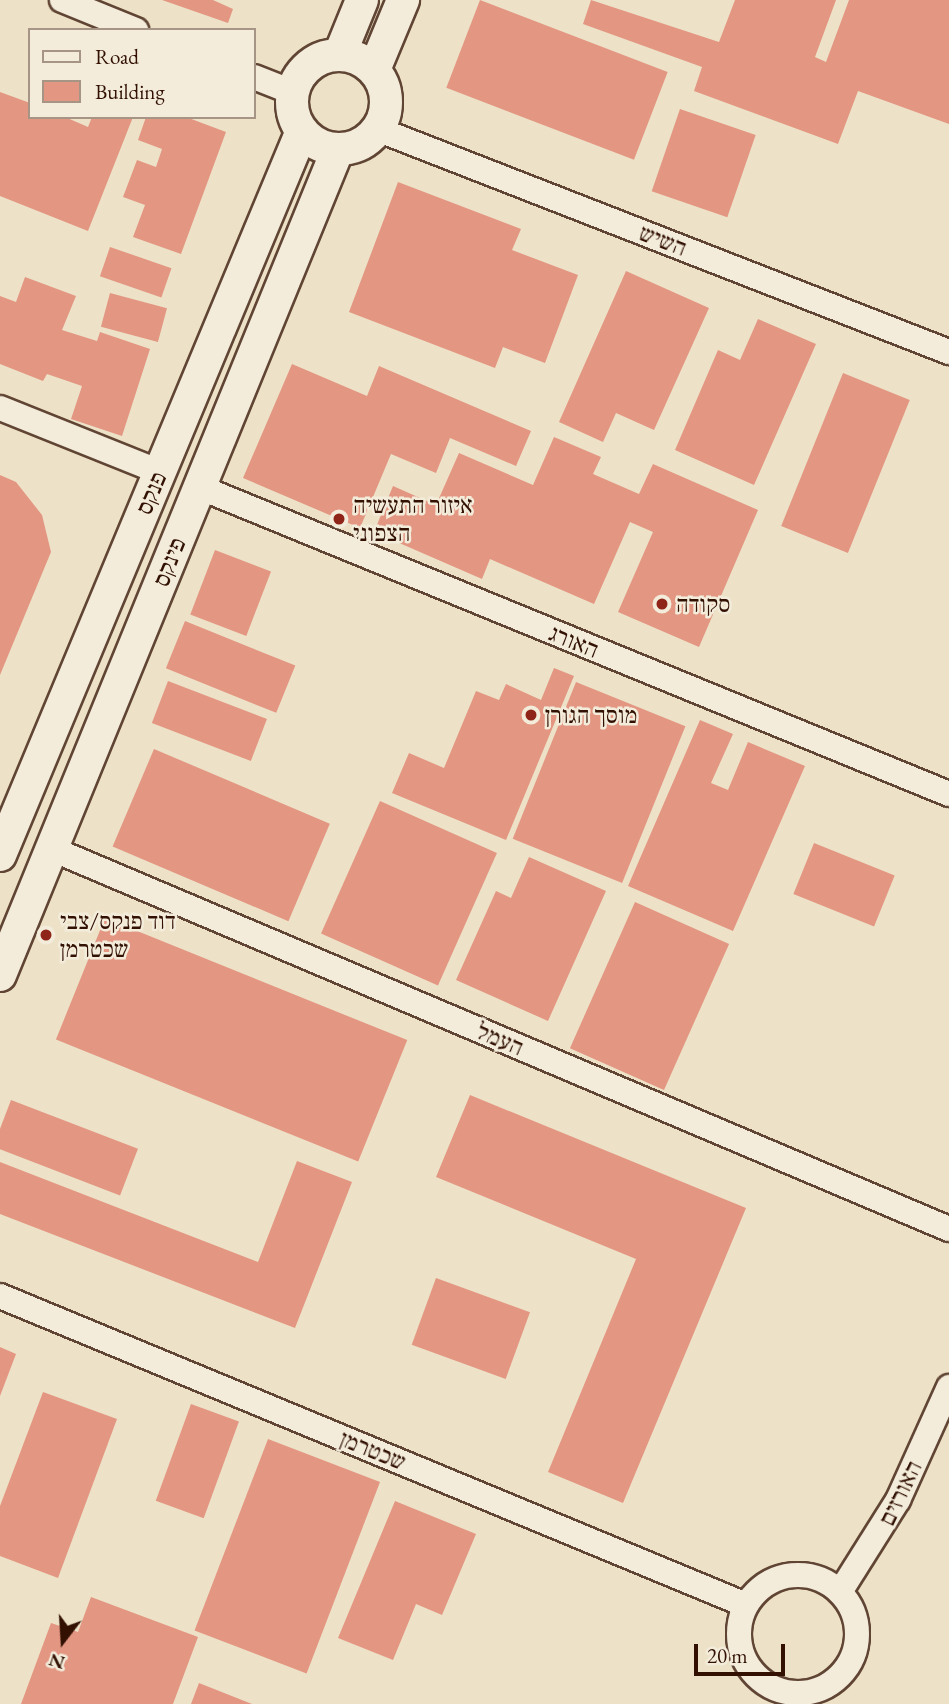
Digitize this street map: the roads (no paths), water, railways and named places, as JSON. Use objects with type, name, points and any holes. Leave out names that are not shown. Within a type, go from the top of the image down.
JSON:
[{"type":"street","points":[[62,0],[131,28]]},
{"type":"street","points":[[340,54],[362,0]]},
{"type":"street","points":[[374,71],[404,0]]},
{"type":"street","points":[[340,54],[374,71],[386,98],[377,129],[354,146],[338,149],[302,131],[292,92],[309,65],[340,54]]},
{"type":"street","points":[[256,78],[292,92]]},
{"type":"street","name":"השיש","points":[[377,129],[949,352]]},
{"type":"street","name":"פנקס","points":[[0,855],[302,131]]},
{"type":"street","name":"פינקס","points":[[0,975],[338,149]]},
{"type":"street","points":[[0,408],[160,472]]},
{"type":"street","name":"האורג","points":[[199,487],[949,794]]},
{"type":"street","name":"העמל","points":[[52,849],[949,1229]]},
{"type":"street","name":"שכטרמן","points":[[0,1296],[746,1605]]},
{"type":"street","name":"האורזים","points":[[839,1592],[898,1500],[949,1387]]},
{"type":"street","points":[[790,1576],[816,1579],[839,1592],[857,1629],[855,1649],[833,1682],[794,1699],[766,1684],[746,1662],[739,1633],[746,1605],[772,1581],[790,1576]]},
{"type":"place","name":"איזור התעשיה הצפוני","points":[[339,519]]},
{"type":"place","name":"סקודה","points":[[662,604]]},
{"type":"place","name":"מוסך הגורן","points":[[531,715]]},
{"type":"place","name":"דוד פנקס/צבי שכטרמן","points":[[46,935]]}]
